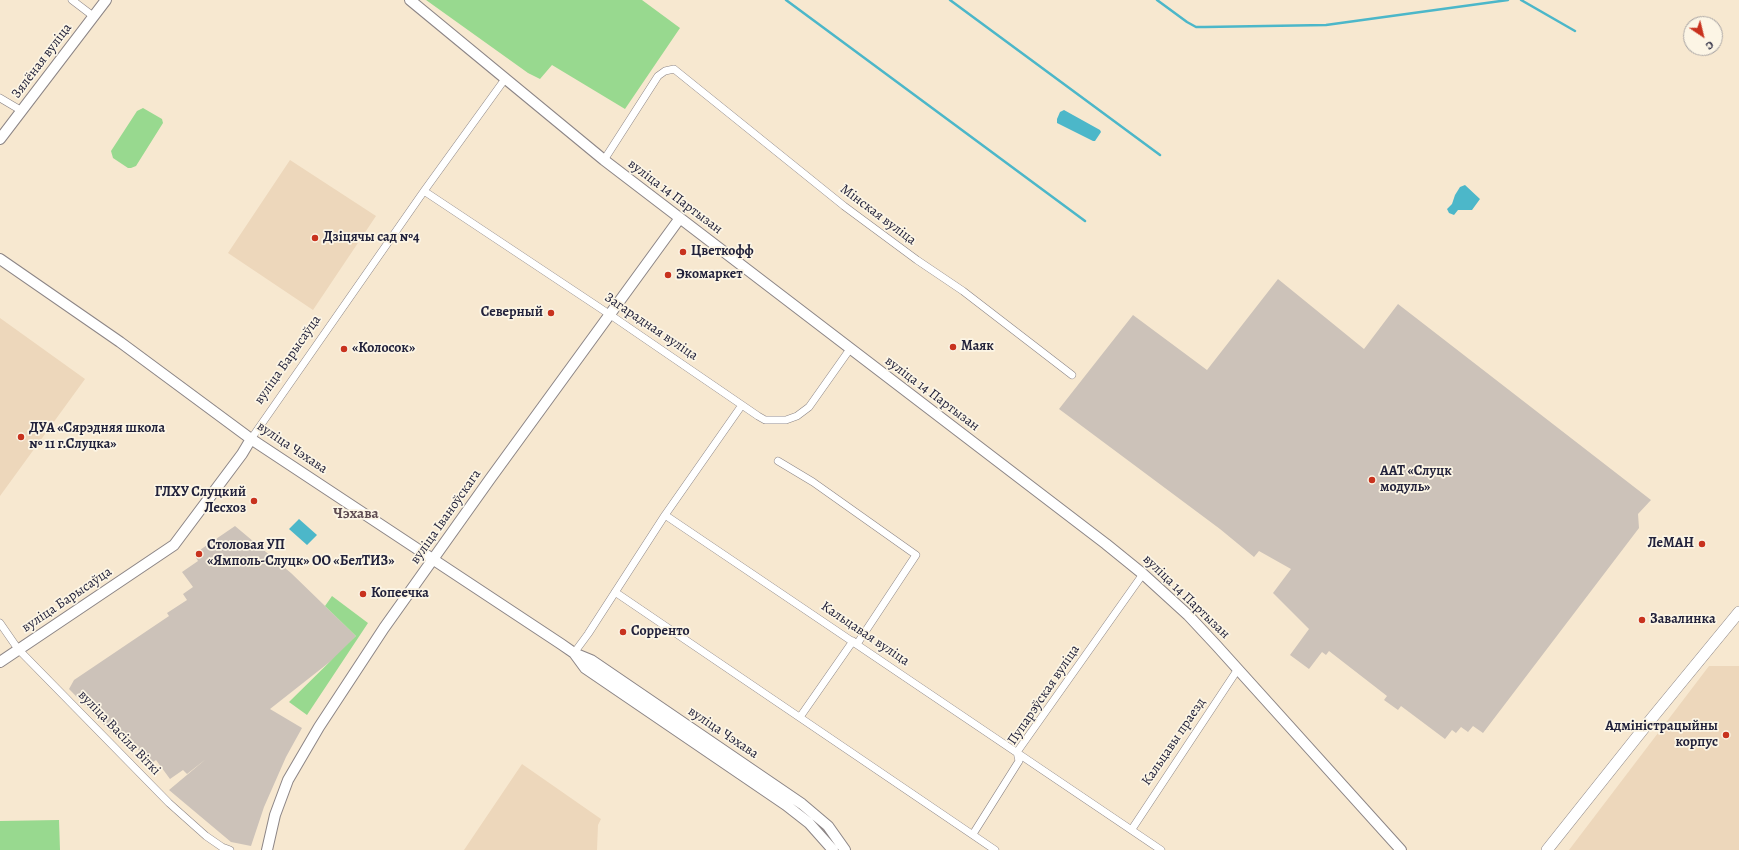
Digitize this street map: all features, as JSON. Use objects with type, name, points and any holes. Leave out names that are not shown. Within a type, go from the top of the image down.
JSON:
[{"type":"main road","name":"Зялёная вуліца","points":[[0,139],[106,0]]},
{"type":"main road","name":"вуліца 14 Партызан","points":[[410,0],[604,160],[1106,544],[1143,574],[1188,615],[1401,850]]},
{"type":"main road","name":"вуліца Іваноўскага","points":[[267,850],[275,815],[288,780],[318,727],[384,628],[609,314],[680,218]]},
{"type":"main road","name":"вуліца Чэхава","points":[[0,259],[120,342],[251,438],[574,653],[591,660],[802,804],[828,826],[845,850]]},
{"type":"main road","name":"вуліца Барысаўца","points":[[0,662],[174,545],[242,454],[251,438]]},
{"type":"main road","points":[[1547,850],[1656,712],[1739,612]]},
{"type":"main road","name":"вуліца Чэхава","points":[[574,653],[585,668],[791,809],[809,823],[833,850]]},
{"type":"street","points":[[72,0],[94,16]]},
{"type":"street","name":"Мінская вуліца","points":[[604,160],[658,76],[665,71],[674,69],[844,206],[963,291],[1072,375]]},
{"type":"street","name":"вуліца Барысаўца","points":[[251,438],[424,190],[505,79]]},
{"type":"street","points":[[0,98],[22,111]]},
{"type":"street","name":"Загарадная вуліца","points":[[424,190],[765,420],[786,420],[796,416],[809,407],[850,349]]},
{"type":"street","points":[[574,653],[665,515],[742,405]]},
{"type":"street","points":[[778,461],[813,482],[916,555],[800,717]]},
{"type":"street","name":"Кальцавая вуліца","points":[[665,515],[1161,850]]},
{"type":"street","name":"Пупарэўская вуліца","points":[[973,834],[1019,761],[1017,752],[1143,574]]},
{"type":"street","points":[[615,592],[995,850]]},
{"type":"street","name":"вуліца Васіля Віткі","points":[[0,623],[18,649],[169,803],[206,836],[222,847],[230,850]]},
{"type":"street","name":"Кальцавы праезд","points":[[1132,829],[1238,669]]},
{"type":"shaded area","points":[[290,160],[376,216],[313,310],[228,253]]},
{"type":"shaded area","name":"ААТ «Слуцк модуль»","points":[[1278,279],[1364,349],[1398,304],[1651,500],[1638,514],[1639,528],[1483,733],[1473,726],[1468,732],[1461,727],[1456,733],[1452,730],[1445,739],[1401,706],[1398,710],[1384,700],[1387,696],[1329,651],[1326,655],[1322,652],[1309,669],[1290,655],[1309,629],[1273,593],[1291,569],[1259,551],[1254,557],[1220,529],[1059,409],[1133,315],[1207,370]]},
{"type":"shaded area","name":"ДУА «Сярэдняя школа № 11 г.Слуцка»","points":[[0,318],[85,379],[0,496]]},
{"type":"shaded area","points":[[235,526],[291,573],[356,636],[336,657],[270,709],[302,728],[286,757],[264,807],[251,846],[231,842],[169,790],[206,759],[187,774],[183,770],[170,779],[156,760],[152,763],[121,733],[116,737],[69,689],[74,680],[169,616],[167,613],[187,600],[183,594],[193,587],[182,572],[198,561],[194,554]]},
{"type":"shaded area","points":[[1709,666],[1739,666],[1739,850],[1569,850]]},
{"type":"shaded area","points":[[522,764],[601,819],[598,825],[597,850],[464,850]]},
{"type":"green space","points":[[426,0],[642,0],[680,28],[625,109],[552,65],[540,79],[528,73]]},
{"type":"green space","points":[[143,108],[162,119],[163,123],[136,166],[128,168],[113,158],[111,151],[137,111]]},
{"type":"green space","points":[[332,596],[368,623],[307,715],[289,702],[356,636],[325,606]]},
{"type":"green space","points":[[59,820],[60,850],[0,850],[0,821]]},
{"type":"water","points":[[1064,110],[1100,130],[1101,132],[1095,141],[1057,123],[1060,112]]},
{"type":"water","points":[[1465,185],[1480,199],[1472,210],[1458,210],[1454,215],[1449,213],[1447,209],[1452,204],[1455,195],[1460,187]]},
{"type":"water","points":[[299,519],[317,535],[307,545],[289,529]]},
{"type":"waterway","points":[[786,0],[1085,221]]},
{"type":"waterway","points":[[950,0],[1160,155]]},
{"type":"waterway","points":[[1157,0],[1196,27],[1326,25],[1508,0]]},
{"type":"waterway","points":[[1521,0],[1575,31]]},
{"type":"place","name":"Дзіцячы сад №4","points":[[315,238]]},
{"type":"place","name":"Цветкофф","points":[[683,252]]},
{"type":"place","name":"Экомаркет","points":[[668,275]]},
{"type":"place","name":"Северный","points":[[551,313]]},
{"type":"place","name":"Маяк","points":[[953,347]]},
{"type":"place","name":"«Колосок»","points":[[344,349]]},
{"type":"place","name":"ДУА «Сярэдняя школа № 11 г.Слуцка»","points":[[21,437]]},
{"type":"place","name":"ААТ «Слуцк модуль»","points":[[1372,480]]},
{"type":"place","name":"ГЛХУ Слуцкий Лесхоз","points":[[254,501]]},
{"type":"place","name":"ЛеМАН","points":[[1702,544]]},
{"type":"place","name":"Столовая УП «Ямполь-Слуцк» ОО «БелТИЗ»","points":[[199,554]]},
{"type":"place","name":"Копеечка","points":[[363,594]]},
{"type":"place","name":"Завалинка","points":[[1642,620]]},
{"type":"place","name":"Сорренто","points":[[623,632]]},
{"type":"place","name":"Адміністрацыйны корпус","points":[[1726,735]]},
{"type":"district","name":"Чэхава","points":[[356,514]]}]
